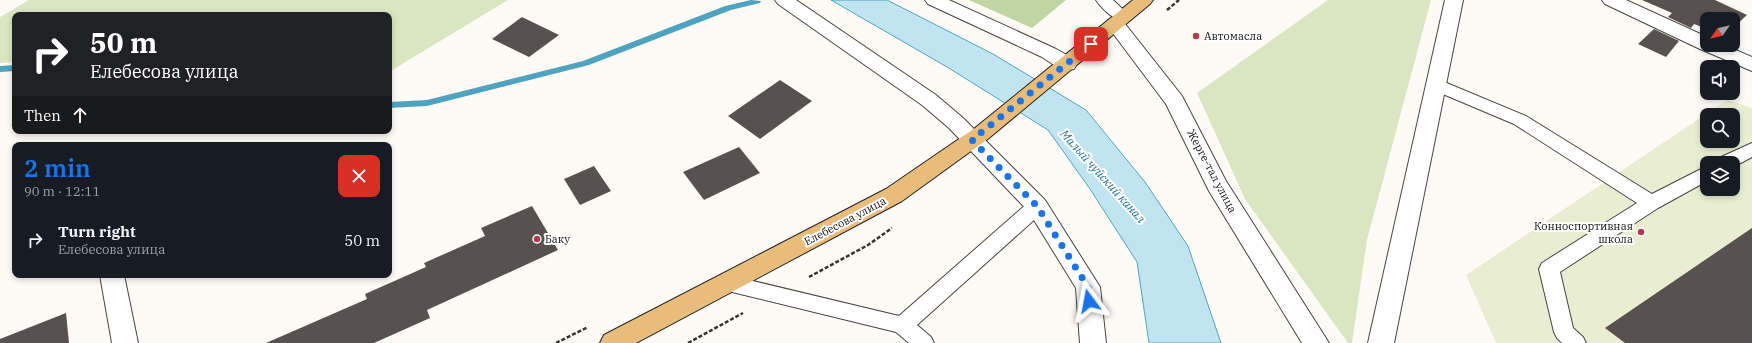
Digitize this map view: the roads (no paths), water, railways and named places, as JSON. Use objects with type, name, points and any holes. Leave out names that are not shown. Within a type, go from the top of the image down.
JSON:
[{"type":"main road","name":"Елебесова улица","points":[[613,343],[894,195],[977,136],[1063,68],[1144,0]]},
{"type":"street","points":[[784,0],[929,100],[977,136],[1037,206],[1088,287],[1093,343]]},
{"type":"street","points":[[934,0],[1049,53],[1063,68]]},
{"type":"street","points":[[1381,343],[1454,0]]},
{"type":"street","points":[[1610,0],[1700,42]]},
{"type":"street","name":"Жерге-тал улица","points":[[1119,20],[1175,101],[1217,185],[1316,343]]},
{"type":"street","points":[[1723,52],[1752,65]]},
{"type":"street","points":[[112,278],[124,343]]},
{"type":"lane","points":[[1104,0],[1119,20]]},
{"type":"lane","points":[[1437,85],[1520,120],[1651,203]]},
{"type":"lane","points":[[1738,156],[1752,149]]},
{"type":"lane","points":[[1576,343],[1564,332],[1549,269],[1651,203],[1700,177]]},
{"type":"lane","points":[[902,326],[1037,206]]},
{"type":"lane","points":[[728,283],[902,326],[924,343]]},
{"type":"water","name":"Малый чуйский канал","points":[[831,0],[887,0],[993,54],[1086,110],[1145,182],[1188,246],[1221,343],[1149,343],[1137,262],[1090,189],[1048,130],[947,67]]},
{"type":"waterway","points":[[392,105],[427,103],[586,63],[728,8],[757,1]]},
{"type":"waterway","points":[[0,69],[12,68]]},
{"type":"place","name":"Автомасла","points":[[1196,36]]},
{"type":"place","name":"Конноспортивная школа","points":[[1641,232]]},
{"type":"place","name":"Баку","points":[[537,239]]}]
